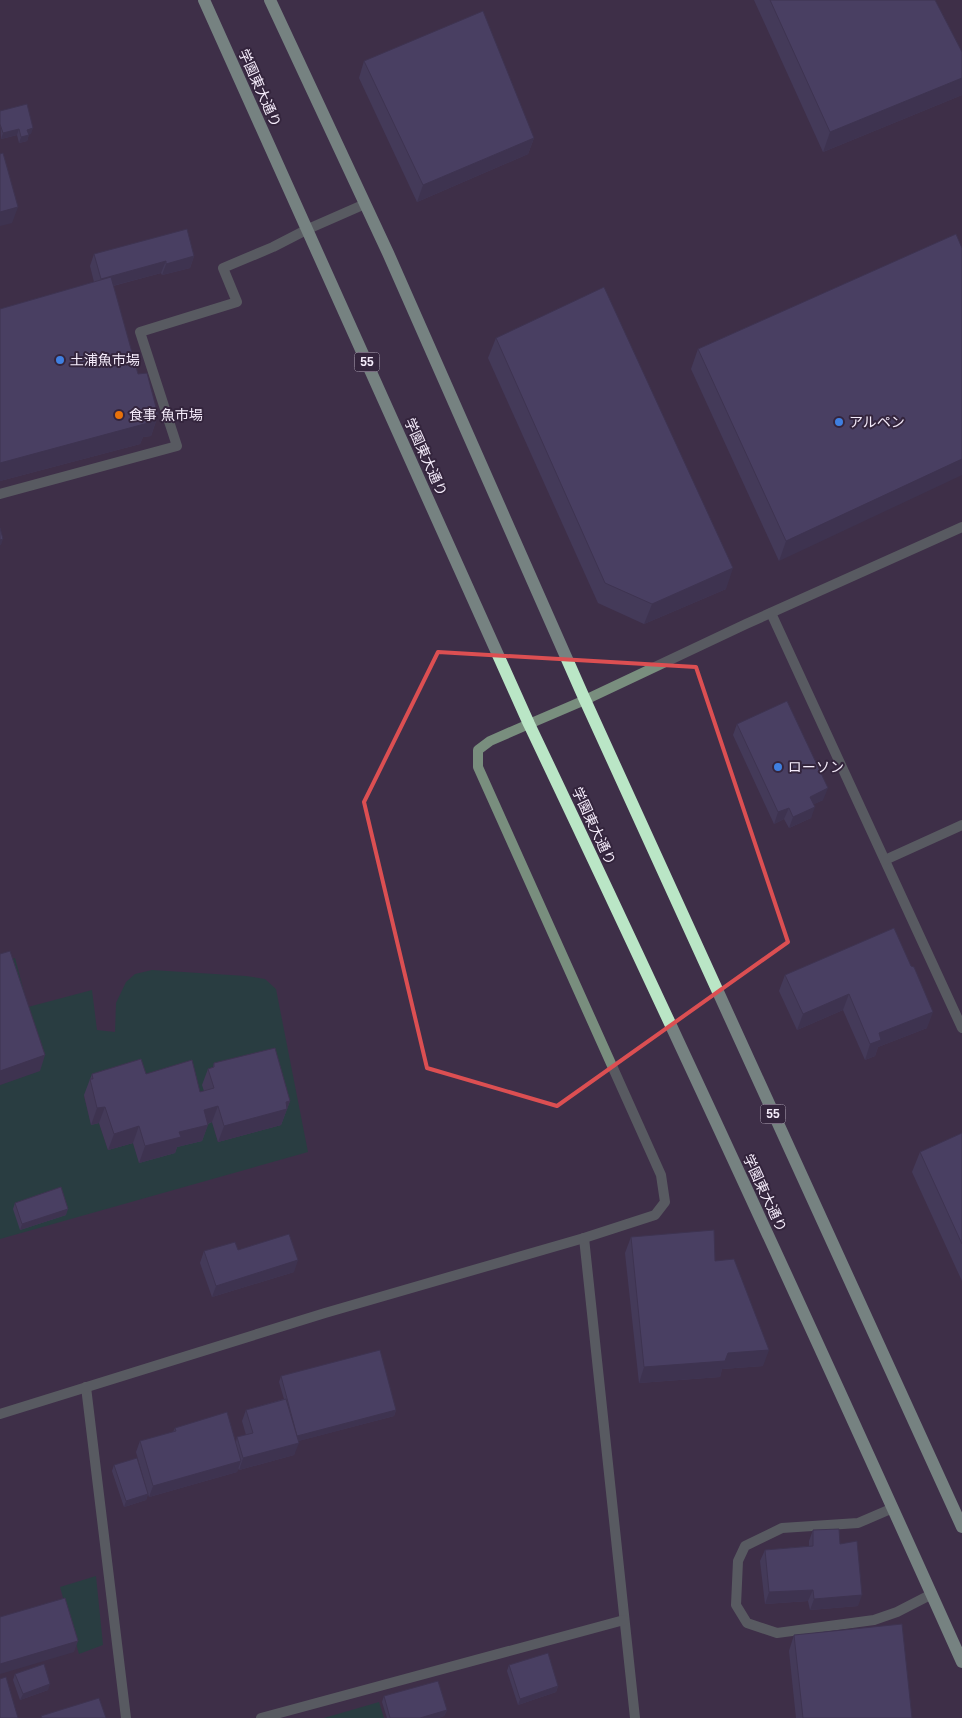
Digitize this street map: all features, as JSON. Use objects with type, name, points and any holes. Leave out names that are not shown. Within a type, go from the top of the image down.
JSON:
[{"type":"main road","name":"学園東大通り","points":[[204,0],[529,724],[814,1333],[962,1662]]},
{"type":"main road","name":"55","points":[[270,0],[417,317],[585,700],[962,1527]]},
{"type":"street","points":[[0,494],[178,446],[140,332],[237,302],[223,268],[365,204]]},
{"type":"street","points":[[0,1414],[326,1313],[584,1238],[654,1215],[665,1202],[661,1175],[478,767],[478,750],[490,741],[585,700],[770,613],[962,527]]},
{"type":"street","points":[[770,613],[962,1028]]},
{"type":"street","points":[[885,860],[962,825]]},
{"type":"street","points":[[584,1238],[635,1718]]},
{"type":"street","points":[[86,1387],[126,1718]]},
{"type":"street","points":[[893,1508],[858,1523],[782,1528],[745,1546],[738,1561],[736,1605],[747,1623],[777,1633],[874,1620],[897,1612],[932,1594]]},
{"type":"street","points":[[261,1718],[624,1620]]},
{"type":"highlighted area","points":[[438,652],[696,667],[788,942],[557,1106],[427,1068],[364,802]]},
{"type":"green space","points":[[15,958],[28,1007],[92,990],[97,1030],[115,1032],[116,1003],[126,982],[135,974],[152,970],[265,979],[276,989],[308,1152],[0,1239],[0,1085],[39,1071],[0,963]],"holes":[[[84,1096],[208,1104],[281,1125],[218,1142],[212,1122],[198,1126],[173,1148],[139,1162],[133,1143],[108,1150],[99,1123],[91,1124]]]},
{"type":"green space","points":[[96,1576],[103,1645],[79,1654],[60,1587]]},
{"type":"green space","points":[[379,1702],[384,1718],[324,1718]]},
{"type":"building","points":[[770,0],[935,0],[962,52],[962,78],[830,132]]},
{"type":"building","points":[[483,11],[534,138],[423,185],[364,61]]},
{"type":"building","points":[[27,104],[33,128],[27,130],[29,135],[21,137],[19,129],[3,133],[0,124],[0,111]]},
{"type":"building","points":[[3,153],[18,207],[0,212],[0,154]]},
{"type":"building","points":[[187,229],[194,256],[166,264],[166,261],[101,279],[94,254]]},
{"type":"building","name":"アルペン","points":[[956,234],[962,248],[962,459],[786,541],[698,349]]},
{"type":"building","name":"土浦魚市場","points":[[111,277],[138,374],[147,373],[158,415],[147,418],[148,423],[0,463],[0,309]]},
{"type":"building","points":[[604,287],[733,568],[652,604],[605,583],[496,338]]},
{"type":"building","points":[[0,528],[3,539],[0,540]]},
{"type":"building","name":"ローソン","points":[[787,701],[828,788],[810,797],[815,807],[793,817],[789,808],[778,812],[737,724]]},
{"type":"building","points":[[894,928],[911,966],[914,967],[933,1012],[879,1033],[881,1040],[870,1044],[849,994],[803,1014],[785,975]]},
{"type":"building","points":[[10,951],[45,1055],[0,1071],[0,954]]},
{"type":"building","points":[[275,1048],[290,1101],[286,1102],[287,1109],[224,1126],[218,1106],[204,1110],[208,1125],[179,1132],[181,1137],[145,1146],[139,1126],[114,1134],[105,1107],[97,1108],[90,1079],[93,1079],[92,1074],[141,1059],[146,1074],[192,1060],[200,1092],[214,1088],[208,1069],[214,1067],[214,1063]]},
{"type":"building","points":[[962,1133],[962,1244],[920,1152]]},
{"type":"building","points":[[61,1187],[68,1209],[22,1224],[15,1203]]},
{"type":"building","points":[[714,1230],[715,1261],[734,1259],[769,1350],[728,1353],[725,1361],[644,1367],[631,1237]]},
{"type":"building","points":[[289,1234],[298,1260],[216,1286],[204,1251],[235,1242],[238,1250]]},
{"type":"building","points":[[380,1350],[396,1410],[297,1436],[281,1376]]},
{"type":"building","points":[[286,1399],[299,1443],[243,1458],[237,1437],[253,1433],[246,1410]]},
{"type":"building","points":[[227,1412],[241,1461],[153,1486],[140,1441],[176,1431],[175,1428]]},
{"type":"building","points":[[137,1458],[148,1494],[126,1501],[114,1465]]},
{"type":"building","points":[[839,1529],[840,1544],[857,1541],[862,1595],[814,1599],[813,1590],[769,1592],[765,1550],[813,1546],[813,1530]]},
{"type":"building","points":[[65,1598],[78,1641],[0,1664],[0,1617]]},
{"type":"building","points":[[902,1624],[912,1718],[803,1718],[794,1635]]},
{"type":"building","points":[[548,1653],[558,1686],[520,1699],[509,1665]]},
{"type":"building","points":[[44,1664],[50,1684],[23,1694],[15,1674]]},
{"type":"building","points":[[6,1677],[18,1718],[0,1718],[0,1679]]},
{"type":"building","points":[[438,1681],[447,1710],[420,1718],[390,1718],[384,1696]]},
{"type":"building","points":[[99,1698],[106,1718],[42,1718],[41,1716]]},
{"type":"place","name":"土浦魚市場","points":[[60,360]]},
{"type":"place","name":"食事 魚市場","points":[[119,415]]},
{"type":"place","name":"アルペン","points":[[839,422]]},
{"type":"place","name":"ローソン","points":[[778,767]]}]
